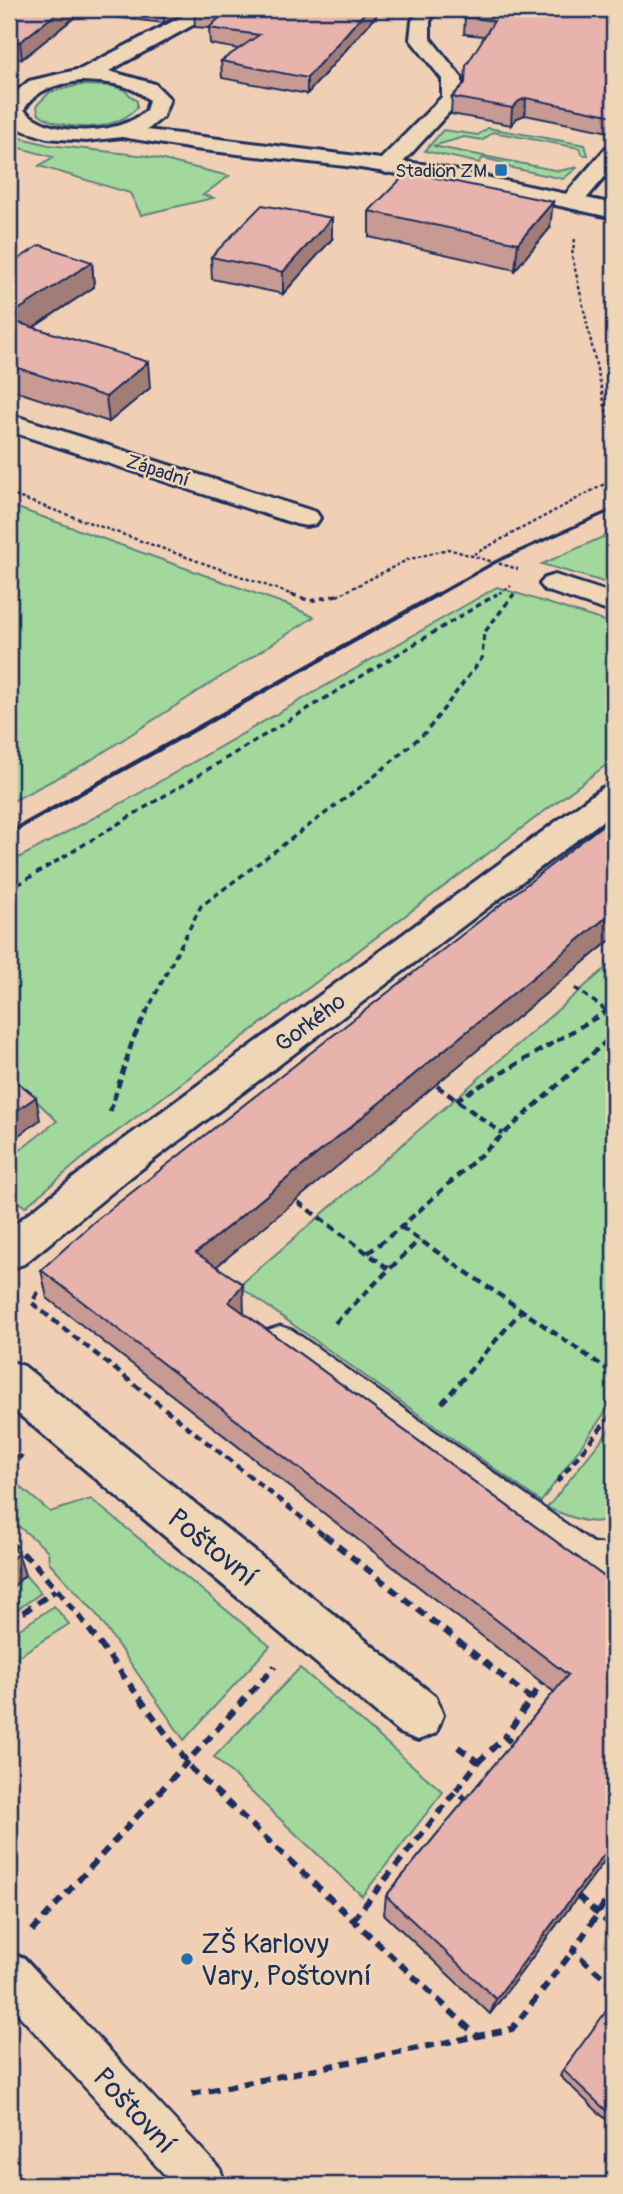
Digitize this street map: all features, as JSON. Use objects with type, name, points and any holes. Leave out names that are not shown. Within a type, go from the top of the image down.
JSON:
[{"type":"street","points":[[386,167],[452,98],[452,78],[420,39],[421,21],[429,9]]},
{"type":"street","points":[[171,50],[198,12]]},
{"type":"street","points":[[86,75],[198,12]]},
{"type":"street","points":[[9,79],[54,80],[86,75],[151,77],[155,92],[176,115]]},
{"type":"street","points":[[54,80],[24,92],[11,109],[20,120],[32,128],[51,133],[99,135],[121,131],[153,116],[176,115],[316,156]]},
{"type":"street","points":[[121,131],[242,151],[316,156],[493,184],[614,211]]},
{"type":"street","points":[[572,201],[614,153]]},
{"type":"street","name":"Západní","points":[[9,422],[306,518]]},
{"type":"street","points":[[555,584],[614,604]]},
{"type":"street","name":"Gorkého","points":[[9,1252],[118,1165],[614,796]]},
{"type":"street","name":"Poštovní","points":[[9,1380],[418,1714]]},
{"type":"lane","points":[[258,1324],[587,1560],[614,1562]]},
{"type":"lane","name":"Poštovní","points":[[18,1955],[131,2107],[204,2185]]},
{"type":"path","points":[[578,229],[572,255],[614,447]]},
{"type":"path","points":[[9,494],[310,601],[338,596],[407,560],[434,552],[447,549],[473,555],[614,479]]},
{"type":"path","points":[[9,890],[520,583],[484,633],[482,659],[427,730],[370,780],[201,906],[133,1039],[100,1141],[118,1165]]},
{"type":"path","points":[[575,989],[614,1016]]},
{"type":"path","points":[[456,1100],[607,1012],[614,1003]]},
{"type":"path","points":[[368,1253],[401,1227],[614,1034]]},
{"type":"path","points":[[437,1086],[503,1134]]},
{"type":"path","points":[[298,1202],[389,1269]]},
{"type":"path","points":[[401,1227],[614,1374]]},
{"type":"path","points":[[302,1356],[419,1240]]},
{"type":"path","points":[[48,1284],[38,1292],[32,1303],[531,1699]]},
{"type":"path","points":[[413,1436],[522,1310]]},
{"type":"path","points":[[528,1518],[614,1412]]},
{"type":"path","points":[[9,1542],[34,1563],[80,1616],[188,1764],[478,2037]]},
{"type":"path","points":[[9,1622],[56,1590]]},
{"type":"path","points":[[18,1955],[310,1626]]},
{"type":"path","points":[[354,1920],[478,1762],[505,1737],[546,1676]]},
{"type":"path","points":[[418,1714],[478,1762]]},
{"type":"path","points":[[505,1737],[518,1749]]},
{"type":"path","points":[[456,1791],[472,1805]]},
{"type":"path","points":[[131,2107],[512,2029],[573,1951],[614,1889]]},
{"type":"path","points":[[578,1896],[614,1928]]},
{"type":"path","points":[[573,1951],[614,1987]]},
{"type":"green space","points":[[80,85],[112,86],[124,90],[137,101],[137,108],[116,122],[89,127],[61,124],[38,113],[37,105],[50,92]]},
{"type":"green space","points":[[488,128],[585,145],[588,155],[583,155],[579,148],[493,132],[483,140],[464,137],[433,146],[559,171],[578,167],[563,179],[503,166],[504,163],[483,158],[479,163],[425,151],[443,130],[478,135]]},
{"type":"green space","points":[[9,135],[49,145],[147,156],[229,176],[203,195],[213,198],[141,215],[130,193],[39,166],[53,157],[9,145]]},
{"type":"green space","points":[[9,505],[288,605],[314,617],[88,762],[9,803]]},
{"type":"green space","points":[[614,532],[614,585],[542,564]]},
{"type":"green space","points":[[497,587],[614,624],[614,759],[95,1148],[25,1207],[9,1194],[9,1159],[57,1121],[9,1074],[9,863],[131,798]]},
{"type":"green space","points":[[614,961],[614,1400],[541,1502],[239,1286]]},
{"type":"green space","points":[[614,1424],[614,1514],[607,1519],[590,1522],[547,1508]]},
{"type":"green space","points":[[9,1477],[50,1512],[91,1499],[270,1646],[184,1740],[94,1611],[49,1562],[48,1551],[9,1518]]},
{"type":"green space","points":[[25,1575],[41,1593],[9,1615],[9,1591]]},
{"type":"green space","points":[[54,1606],[69,1624],[9,1662],[9,1636]]},
{"type":"green space","points":[[300,1668],[443,1792],[362,1896],[214,1757]]},
{"type":"building","points":[[9,9],[62,9],[20,42],[9,41]]},
{"type":"building","points":[[368,9],[307,78],[221,61],[259,35],[209,28],[223,14],[194,10]]},
{"type":"building","points":[[470,9],[614,9],[614,116],[526,98],[512,108],[452,97],[465,83],[466,66],[494,21],[465,17]]},
{"type":"building","points":[[408,172],[553,202],[518,243],[369,211]]},
{"type":"building","points":[[262,205],[332,218],[283,272],[211,257]]},
{"type":"building","points":[[40,245],[92,262],[9,316],[9,265]]},
{"type":"building","points":[[9,320],[148,362],[106,397],[9,365]]},
{"type":"building","points":[[614,816],[614,911],[196,1253],[243,1284],[229,1302],[614,1584],[614,1841],[496,1999],[386,1896],[568,1675],[41,1270],[95,1221]]},
{"type":"building","points":[[9,1075],[36,1097],[9,1116]]},
{"type":"building","points":[[9,1545],[18,1553],[9,1562]]},
{"type":"building","points":[[607,2010],[614,2017],[614,2118],[563,2070]]},
{"type":"railway","points":[[435,596],[497,561],[614,509]]},
{"type":"railway","points":[[9,833],[438,594]]},
{"type":"place","name":"Stadion ZM","points":[[501,170]]},
{"type":"place","name":"ZŠ Karlovy Vary, Poštovní","points":[[187,1959]]}]
